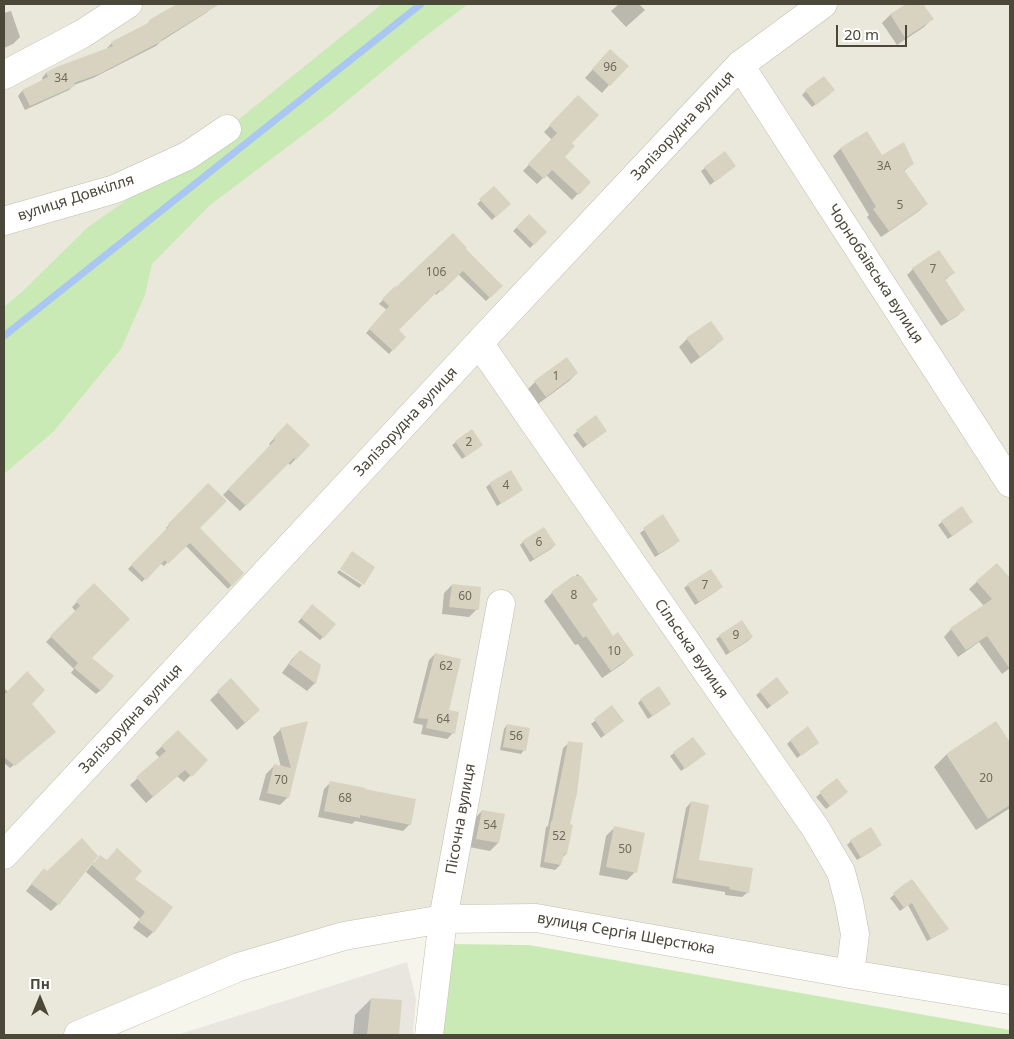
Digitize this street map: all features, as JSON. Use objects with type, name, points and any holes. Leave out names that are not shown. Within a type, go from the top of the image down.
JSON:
[{"type":"street","points":[[4,75],[82,34],[128,4]]},
{"type":"street","name":"Залізорудна вулиця","points":[[4,855],[479,343],[740,66],[823,4]]},
{"type":"street","name":"Чорнобаївська вулиця","points":[[740,66],[1010,483]]},
{"type":"street","name":"вулиця Довкілля","points":[[4,221],[115,189],[187,156],[227,129]]},
{"type":"street","name":"Сільська вулиця","points":[[479,343],[816,829],[841,872],[849,902],[854,934],[850,974]]},
{"type":"street","name":"Пісочна вулиця","points":[[429,1035],[443,919],[501,604]]},
{"type":"street","name":"вулиця Сергія Шерстюка","points":[[78,1035],[239,967],[344,936],[443,919],[536,918],[850,974],[1010,1000]]},
{"type":"shaded area","points":[[4,4],[1010,4],[1010,1000],[536,918],[344,936],[78,1035],[4,1035]]},
{"type":"shaded area","points":[[407,962],[416,999],[413,1035],[177,1035]]},
{"type":"green space","points":[[382,4],[468,4],[423,38],[331,114],[210,205],[152,264],[145,295],[121,349],[54,431],[4,474],[4,307],[23,291],[87,228],[228,128]]},
{"type":"green space","points":[[452,944],[529,945],[1010,1030],[1010,1035],[441,1035]]},
{"type":"building","points":[[177,4],[220,4],[162,41],[99,74],[74,83],[75,86],[30,106],[22,90],[48,77],[46,72],[113,46],[111,42],[150,22],[149,20]]},
{"type":"building","points":[[906,4],[923,4],[934,19],[905,38],[890,14]]},
{"type":"building","points":[[610,49],[629,66],[610,86],[592,69]]},
{"type":"building","points":[[824,76],[835,90],[816,105],[805,90]]},
{"type":"building","points":[[578,95],[599,115],[572,143],[575,146],[565,157],[591,182],[579,195],[552,170],[544,179],[528,164],[557,133],[549,125]]},
{"type":"building","points":[[867,131],[882,155],[904,142],[914,164],[904,170],[928,204],[889,231],[873,209],[876,207],[840,148]]},
{"type":"building","points":[[725,151],[736,166],[715,182],[704,167]]},
{"type":"building","points":[[494,186],[511,204],[496,217],[479,199]]},
{"type":"building","points":[[529,214],[547,232],[534,245],[516,227]]},
{"type":"building","points":[[453,233],[466,249],[503,286],[490,298],[463,271],[441,292],[439,290],[399,330],[406,337],[393,351],[369,329],[389,306],[382,299]]},
{"type":"building","points":[[939,250],[955,273],[945,279],[965,310],[948,321],[912,268]]},
{"type":"building","points":[[711,321],[724,339],[700,357],[686,338]]},
{"type":"building","points":[[567,357],[578,373],[546,397],[534,381]]},
{"type":"building","points":[[596,415],[607,431],[587,445],[576,430]]},
{"type":"building","points":[[287,423],[310,445],[296,460],[294,458],[246,506],[228,489],[275,440],[273,438]]},
{"type":"building","points":[[472,429],[483,445],[466,457],[455,441]]},
{"type":"building","points":[[511,470],[523,490],[501,504],[489,483]]},
{"type":"building","points":[[208,483],[227,501],[200,528],[244,573],[232,586],[190,543],[168,564],[165,560],[146,580],[131,565]]},
{"type":"building","points":[[962,506],[973,522],[952,536],[941,521]]},
{"type":"building","points":[[663,514],[680,541],[659,554],[643,528]]},
{"type":"building","points":[[544,527],[556,545],[534,559],[522,541]]},
{"type":"building","points":[[352,551],[375,567],[364,585],[340,569]]},
{"type":"building","points":[[997,563],[1010,578],[1010,669],[987,636],[966,650],[950,628],[992,599],[976,581]]},
{"type":"building","points":[[711,569],[723,587],[699,602],[687,584]]},
{"type":"building","points":[[573,576],[581,576],[598,600],[592,604],[613,636],[618,632],[634,655],[611,671],[586,636],[583,638],[551,592]]},
{"type":"building","points":[[94,583],[130,619],[92,658],[114,676],[101,691],[74,668],[78,663],[50,636],[80,606],[76,601]]},
{"type":"building","points":[[452,584],[481,587],[479,610],[449,607]]},
{"type":"building","points":[[312,604],[336,624],[324,638],[301,618]]},
{"type":"building","points":[[742,620],[753,637],[730,652],[719,635]]},
{"type":"building","points":[[300,650],[321,665],[316,684],[289,664]]},
{"type":"building","points":[[435,653],[461,659],[449,710],[459,712],[455,734],[426,728],[428,719],[418,718]]},
{"type":"building","points":[[27,671],[45,690],[32,704],[56,732],[15,766],[4,757],[4,695]]},
{"type":"building","points":[[777,677],[789,693],[771,706],[759,691]]},
{"type":"building","points":[[231,678],[260,710],[245,723],[217,691]]},
{"type":"building","points":[[659,686],[671,704],[652,716],[640,699]]},
{"type":"building","points":[[612,705],[624,721],[605,735],[594,719]]},
{"type":"building","points":[[308,721],[289,798],[267,793],[274,764],[291,768],[280,728]]},
{"type":"building","points":[[996,721],[1010,742],[1010,805],[988,819],[946,754]]},
{"type":"building","points":[[507,724],[530,728],[526,751],[503,747]]},
{"type":"building","points":[[808,726],[819,743],[801,756],[790,740]]},
{"type":"building","points":[[178,730],[208,760],[192,777],[185,770],[153,797],[136,777],[166,751],[161,746]]},
{"type":"building","points":[[693,737],[706,754],[685,769],[673,752]]},
{"type":"building","points":[[568,741],[583,743],[577,793],[570,824],[573,825],[567,854],[564,854],[561,865],[544,862]]},
{"type":"building","points":[[837,778],[848,792],[830,806],[819,792]]},
{"type":"building","points":[[330,781],[416,799],[411,825],[360,815],[360,818],[324,811]]},
{"type":"building","points":[[691,801],[709,805],[699,860],[753,868],[749,893],[729,889],[730,887],[676,878]]},
{"type":"building","points":[[482,810],[505,814],[499,843],[476,839]]},
{"type":"building","points":[[614,826],[645,833],[637,873],[606,867]]},
{"type":"building","points":[[871,827],[882,845],[861,858],[850,840]]},
{"type":"building","points":[[82,838],[98,856],[59,905],[31,884],[44,868],[47,871]]},
{"type":"building","points":[[117,848],[142,871],[135,879],[173,907],[154,933],[138,921],[145,912],[92,865],[100,855],[107,860]]},
{"type":"building","points":[[912,879],[949,929],[931,939],[912,903],[904,908],[893,893]]},
{"type":"building","points":[[371,998],[402,1000],[399,1035],[367,1035]]},
{"type":"waterway","points":[[4,336],[421,4]]}]
